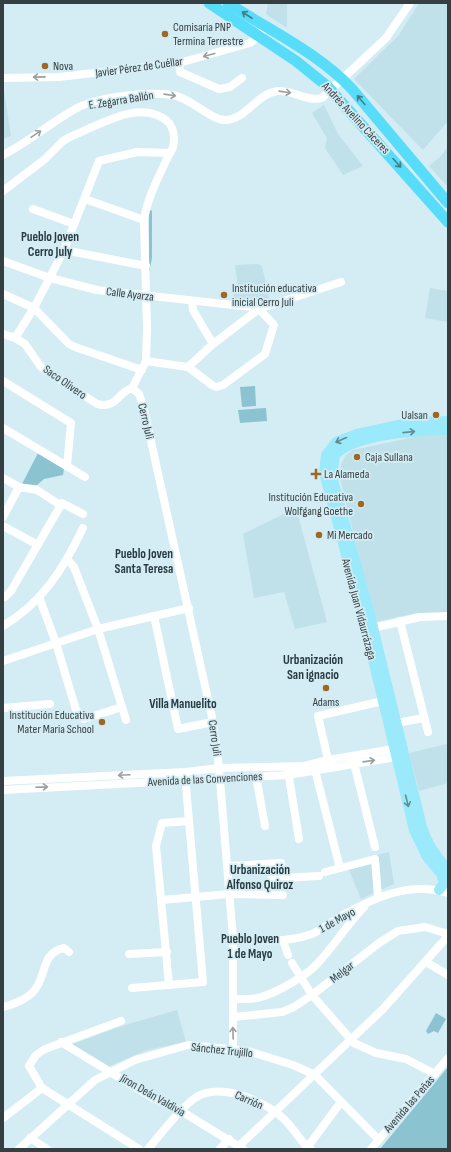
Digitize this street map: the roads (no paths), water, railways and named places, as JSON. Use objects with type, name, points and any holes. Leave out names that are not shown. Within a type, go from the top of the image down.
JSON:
[{"type":"highway","name":"Andrés Avelino Cáceres","points":[[209,3],[296,61],[332,90],[448,222]]},
{"type":"highway","name":"Andrés Avelino Cáceres","points":[[228,3],[314,56],[343,80],[448,203]]},
{"type":"main road","name":"Avenida Juan Vidaurrázaga","points":[[400,752],[396,722],[386,700],[373,628],[332,476],[335,455],[345,447],[361,442],[434,426],[448,421]]},
{"type":"main road","name":"Avenida Juan Vidaurrázaga","points":[[446,876],[426,839],[400,752],[334,517],[324,473],[324,465],[326,456],[336,442],[358,434],[413,422],[448,430]]},
{"type":"main road","points":[[445,890],[444,883],[446,876]]},
{"type":"street","name":"E. Zegarra Ballón","points":[[3,156],[77,108],[100,101],[137,95],[174,95],[188,99],[216,118],[228,120],[240,115],[262,98],[274,92],[285,92],[318,99],[332,90],[386,38],[410,3]]},
{"type":"street","name":"Javier Pérez de Cuéllar","points":[[3,78],[59,77],[179,63],[250,43],[258,37],[265,27]]},
{"type":"street","points":[[179,63],[180,72],[219,89],[230,87],[242,78]]},
{"type":"street","points":[[3,191],[45,159],[67,139],[128,114],[151,114],[170,123],[174,138],[170,153],[151,194],[144,220],[147,296],[146,361],[132,388]]},
{"type":"street","points":[[15,338],[34,308],[64,250],[100,161],[137,152],[170,153]]},
{"type":"street","points":[[85,199],[144,220]]},
{"type":"street","points":[[33,209],[74,224]]},
{"type":"street","points":[[64,250],[146,266]]},
{"type":"street","name":"Calle Ayarza","points":[[3,261],[50,278],[96,290],[260,309]]},
{"type":"street","points":[[188,367],[213,344],[260,309],[341,282]]},
{"type":"street","points":[[3,294],[34,308],[70,344],[75,347],[142,370]]},
{"type":"street","points":[[192,301],[193,310],[213,344]]},
{"type":"street","points":[[146,361],[188,367],[216,387],[223,385],[265,354],[264,350],[274,325],[260,309]]},
{"type":"street","name":"Saco Olivero","points":[[3,334],[15,338],[28,348],[41,367],[97,404],[111,404],[132,388]]},
{"type":"street","points":[[3,381],[71,423],[67,466]]},
{"type":"street","name":"Cerro Juli","points":[[132,388],[139,394],[142,401],[213,722],[220,777],[233,938],[234,1049]]},
{"type":"street","points":[[3,428],[85,477]]},
{"type":"street","points":[[3,478],[19,487],[38,490],[60,505]]},
{"type":"street","points":[[3,517],[19,487]]},
{"type":"street","points":[[3,596],[5,597],[10,592],[60,505],[63,502],[83,514]]},
{"type":"street","points":[[3,526],[38,545]]},
{"type":"street","points":[[3,626],[14,620],[39,597],[68,560],[83,528]]},
{"type":"street","points":[[68,560],[74,567],[98,629],[126,720]]},
{"type":"street","points":[[39,597],[56,643],[76,710],[84,719],[122,707]]},
{"type":"street","points":[[3,661],[98,629],[189,608]]},
{"type":"street","points":[[154,616],[178,729],[213,722]]},
{"type":"street","points":[[373,628],[420,617],[448,616]]},
{"type":"street","points":[[400,621],[428,732]]},
{"type":"street","points":[[329,763],[318,716],[386,700]]},
{"type":"street","points":[[3,708],[50,704]]},
{"type":"street","points":[[396,722],[424,718]]},
{"type":"street","name":"Avenida de las Convenciones","points":[[3,790],[72,782],[186,776],[256,776],[288,771],[304,766],[400,752]]},
{"type":"street","points":[[353,760],[375,847]]},
{"type":"street","name":"Avenida de las Convenciones","points":[[186,776],[219,768],[288,771],[315,770],[329,763]]},
{"type":"street","points":[[315,770],[340,868]]},
{"type":"street","points":[[288,771],[298,824],[299,839]]},
{"type":"street","points":[[132,988],[203,982],[186,776]]},
{"type":"street","points":[[256,776],[265,826]]},
{"type":"street","name":"Avenida de las Convenciones","points":[[3,781],[72,782]]},
{"type":"street","points":[[168,985],[162,900],[156,846],[162,823],[189,821]]},
{"type":"street","points":[[228,866],[281,863],[283,878],[322,874],[375,859],[378,897]]},
{"type":"street","name":"1 de Mayo","points":[[233,938],[259,941],[283,940],[313,933],[378,897],[408,890],[445,890]]},
{"type":"street","points":[[162,900],[229,894],[283,894]]},
{"type":"street","points":[[233,999],[261,997],[300,977],[316,966],[341,933],[369,902]]},
{"type":"street","name":"Melgar","points":[[233,1017],[282,1012],[312,995],[398,931],[425,927],[448,935]]},
{"type":"street","points":[[241,1148],[275,1112],[352,1040],[426,962],[448,935]]},
{"type":"street","points":[[283,940],[288,955]]},
{"type":"street","points":[[3,1007],[21,1000],[34,991],[42,977],[45,963],[52,954],[64,948],[69,952]]},
{"type":"street","points":[[129,954],[166,952]]},
{"type":"street","points":[[426,962],[448,976]]},
{"type":"street","points":[[292,963],[312,995],[352,1040],[376,1053],[406,1059],[435,1074]]},
{"type":"street","points":[[122,1021],[61,1042],[40,1052],[29,1066],[42,1088],[139,1149]]},
{"type":"street","name":"Jiron Deán Valdivia","points":[[61,1042],[111,1071],[153,1098],[181,1111],[229,1139],[241,1148]]},
{"type":"street","name":"Sánchez Trujillo","points":[[19,1149],[95,1080],[111,1071],[159,1052],[188,1045],[234,1049],[263,1055],[316,1075],[378,1140]]},
{"type":"street","name":"Avenida las Peñas","points":[[371,1149],[448,1058]]},
{"type":"street","points":[[3,1118],[42,1088]]},
{"type":"street","name":"Carrión","points":[[148,1149],[187,1104],[206,1091],[223,1090],[246,1097],[275,1112],[285,1120],[308,1148]]},
{"type":"street","points":[[308,1148],[341,1102]]},
{"type":"street","points":[[30,1138],[46,1149]]},
{"type":"street","points":[[220,1149],[229,1139]]},
{"type":"place","name":"Comisaría PNP Termina Terrestre","points":[[165,34]]},
{"type":"place","name":"Nova","points":[[45,66]]},
{"type":"place","name":"Institución educativa inicial Cerro Juli","points":[[224,295]]},
{"type":"place","name":"Ualsan","points":[[436,415]]},
{"type":"place","name":"Caja Sullana","points":[[357,457]]},
{"type":"place","name":"La Alameda","points":[[316,474]]},
{"type":"place","name":"Institución Educativa Wolfgang Goethe","points":[[361,504]]},
{"type":"place","name":"Mi Mercado","points":[[319,535]]},
{"type":"place","name":"Adams","points":[[326,688]]},
{"type":"place","name":"Institución Educativa Mater Maria School","points":[[102,722]]},
{"type":"district","name":"Pueblo Joven Cerro July","points":[[50,244]]},
{"type":"district","name":"Pueblo Joven Santa Teresa","points":[[144,560]]},
{"type":"district","name":"Urbanización San ignacio","points":[[313,666]]},
{"type":"district","name":"Villa Manuelito","points":[[183,703]]},
{"type":"district","name":"Urbanización Alfonso Quiroz","points":[[260,876]]},
{"type":"district","name":"Pueblo Joven 1 de Mayo","points":[[250,946]]}]
